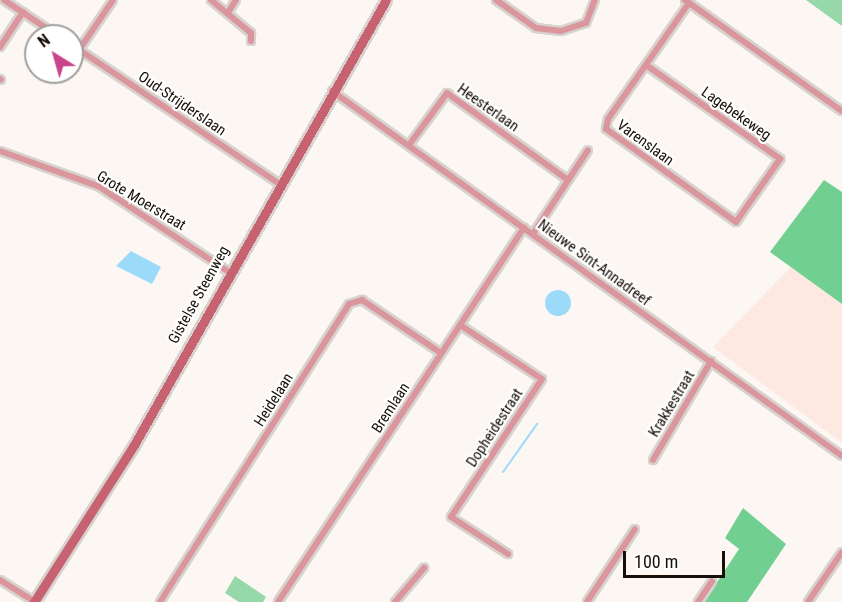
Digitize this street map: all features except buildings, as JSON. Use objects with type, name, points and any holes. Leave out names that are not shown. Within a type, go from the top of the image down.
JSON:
[{"type":"main road","name":"Gistelse Steenweg","points":[[34,602],[134,445],[278,183],[386,0]]},
{"type":"street","points":[[4,0],[40,24]]},
{"type":"street","points":[[84,43],[113,0]]},
{"type":"street","points":[[211,0],[229,11],[251,33],[251,41]]},
{"type":"street","points":[[229,11],[236,0]]},
{"type":"street","points":[[496,0],[536,28],[561,32],[586,23],[595,0]]},
{"type":"street","points":[[687,2],[842,111]]},
{"type":"street","name":"Varenslaan","points":[[687,2],[606,129],[736,222]]},
{"type":"street","points":[[0,47],[23,12]]},
{"type":"street","name":"Oud-Strijderslaan","points":[[84,53],[278,183]]},
{"type":"street","name":"Lagebekeweg","points":[[646,65],[780,159],[736,222]]},
{"type":"street","name":"Nieuwe Sint-Annadreef","points":[[332,91],[842,456]]},
{"type":"street","name":"Heesterlaan","points":[[409,145],[447,93],[568,180]]},
{"type":"street","points":[[533,234],[588,150]]},
{"type":"street","name":"Grote Moerstraat","points":[[0,151],[98,186],[229,272]]},
{"type":"street","name":"Bremlaan","points":[[278,602],[524,227]]},
{"type":"street","name":"Heidelaan","points":[[160,602],[350,304],[362,300],[441,353]]},
{"type":"street","name":"Dopheidestraat","points":[[460,325],[542,379],[452,517],[508,554]]},
{"type":"street","name":"Krakkestraat","points":[[653,460],[711,361]]},
{"type":"street","points":[[587,602],[635,529]]},
{"type":"street","points":[[808,602],[842,552]]},
{"type":"street","points":[[395,602],[424,568]]},
{"type":"street","points":[[0,580],[34,602]]},
{"type":"street","points":[[698,602],[712,581]]},
{"type":"shaded area","points":[[791,267],[842,304],[842,443],[713,347]]},
{"type":"green space","points":[[806,0],[842,0],[842,26]]},
{"type":"green space","points":[[824,180],[842,192],[842,304],[770,252]]},
{"type":"green space","points":[[743,508],[786,544],[747,602],[704,602],[739,549],[725,538]]},
{"type":"green space","points":[[235,576],[266,597],[263,602],[239,602],[225,593]]},
{"type":"water","points":[[131,251],[161,267],[152,284],[116,266]]},
{"type":"water","points":[[558,290],[567,294],[571,303],[567,312],[558,316],[549,312],[545,303],[549,294]]},
{"type":"waterway","points":[[503,472],[537,424]]}]
